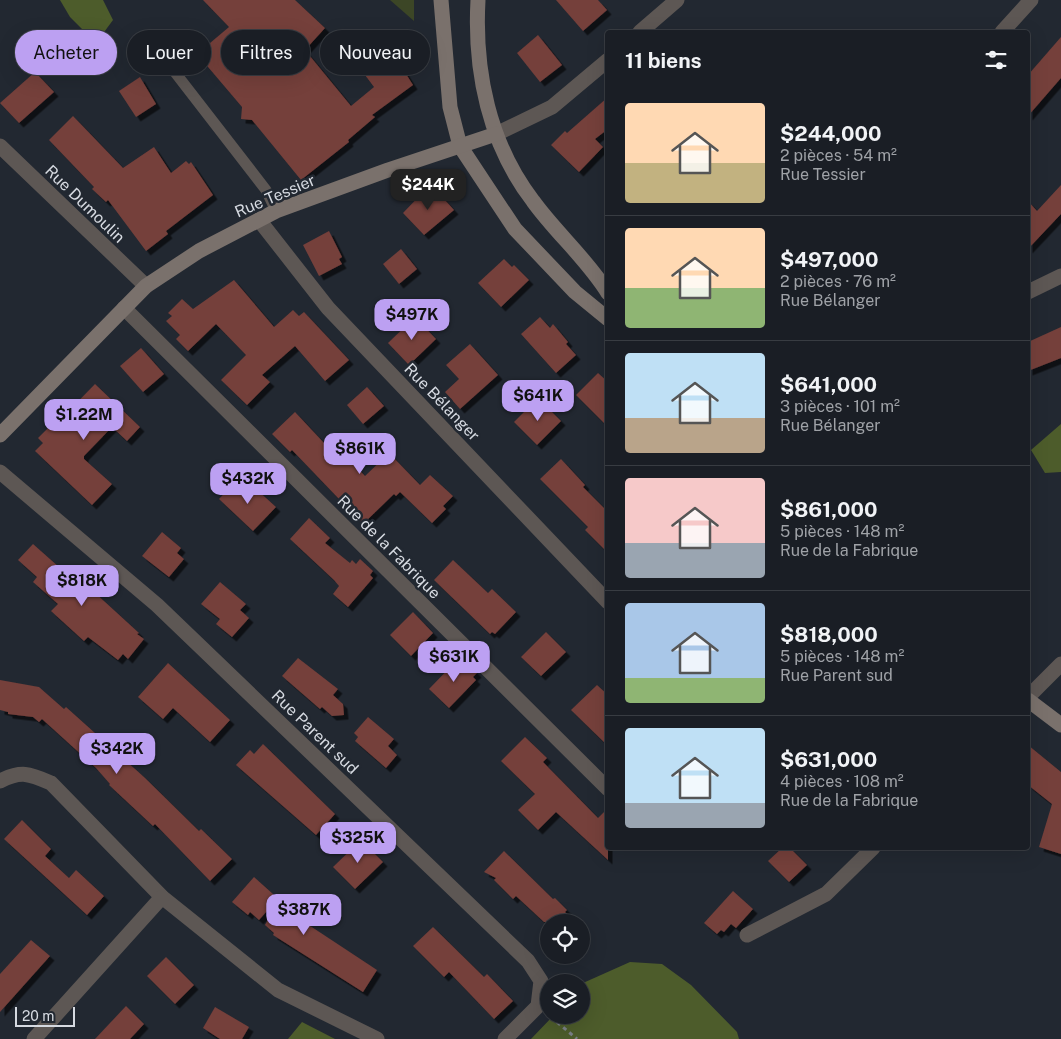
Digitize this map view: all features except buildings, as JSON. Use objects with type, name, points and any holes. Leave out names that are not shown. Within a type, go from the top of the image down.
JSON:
[{"type":"main road","points":[[441,0],[450,107],[460,146],[515,229],[575,292],[605,316]]},
{"type":"main road","points":[[478,0],[476,29],[481,78],[496,134],[510,169],[533,202],[597,275],[605,288]]},
{"type":"main road","name":"Rue Tessier","points":[[0,435],[146,286],[199,251],[276,211],[496,134]]},
{"type":"main road","points":[[1030,700],[1061,725]]},
{"type":"street","points":[[642,30],[677,0]]},
{"type":"street","points":[[1004,30],[1031,0]]},
{"type":"street","name":"Rue Tessier","points":[[496,134],[552,107],[605,63]]},
{"type":"street","name":"Rue Dumoulin","points":[[0,146],[146,286]]},
{"type":"street","name":"Rue Bélanger","points":[[259,220],[328,308],[605,599]]},
{"type":"street","points":[[1030,291],[1061,276]]},
{"type":"street","name":"Rue de la Fabrique","points":[[124,308],[605,786]]},
{"type":"street","name":"Rue Parent sud","points":[[0,472],[157,605],[528,962],[541,981],[538,1006],[505,1039]]},
{"type":"street","points":[[1030,696],[1061,664]]},
{"type":"street","points":[[0,781],[12,775],[29,773],[51,783],[162,896],[278,990],[377,1039]]},
{"type":"street","points":[[747,935],[826,894],[871,850]]},
{"type":"street","points":[[34,1039],[162,896]]},
{"type":"lane","points":[[177,75],[266,190],[276,211]]},
{"type":"path","points":[[560,1024],[577,1039]]},
{"type":"green space","points":[[60,0],[103,0],[113,20],[106,30],[83,30],[70,17]]},
{"type":"green space","points":[[390,0],[414,0],[414,21]]},
{"type":"green space","points":[[1061,424],[1061,472],[1045,473],[1031,450]]},
{"type":"green space","points":[[630,962],[662,964],[691,985],[737,1032],[739,1039],[531,1039],[545,1024],[590,1024],[590,980]]},
{"type":"green space","points":[[302,1022],[335,1039],[288,1039]]}]
